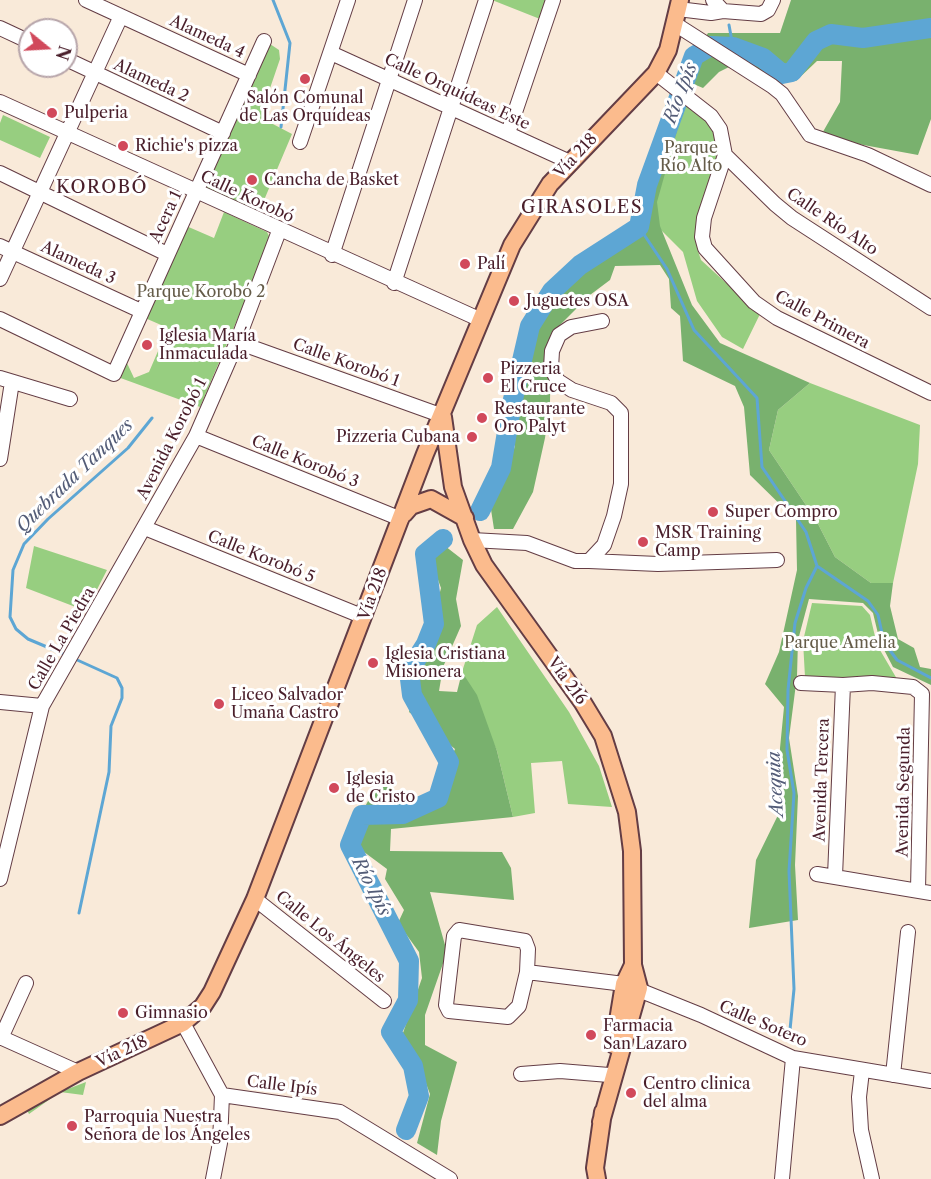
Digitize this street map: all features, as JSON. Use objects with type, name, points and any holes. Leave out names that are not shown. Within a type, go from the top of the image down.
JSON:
[{"type":"main road","name":"Vía 218","points":[[0,1116],[78,1072],[183,1023],[202,1006],[212,992],[234,949],[255,898],[401,519],[512,245],[529,215],[570,162],[656,73],[668,50],[678,11]]},
{"type":"main road","name":"Vía 216","points":[[443,416],[453,487],[472,540],[484,565],[583,703],[603,736],[627,812],[632,851],[633,964],[637,988],[631,1020],[601,1122]]},
{"type":"main road","points":[[401,519],[411,506],[431,499],[465,518]]},
{"type":"main road","name":"Vía 216","points":[[597,1179],[595,1168],[609,1075],[637,988]]},
{"type":"street","name":"Alameda 4","points":[[86,0],[249,75]]},
{"type":"street","points":[[300,142],[348,0]]},
{"type":"street","points":[[332,255],[415,0]]},
{"type":"street","points":[[394,283],[486,0]]},
{"type":"street","points":[[508,134],[553,0]]},
{"type":"street","points":[[713,0],[723,11]]},
{"type":"street","points":[[678,11],[711,14],[723,11],[761,14],[768,10],[773,0]]},
{"type":"street","points":[[678,11],[699,41],[782,94],[810,135],[868,155],[931,185]]},
{"type":"street","points":[[0,279],[6,248],[40,192],[121,16]]},
{"type":"street","points":[[0,28],[18,36]]},
{"type":"street","name":"Acera 1","points":[[0,319],[114,374],[264,41]]},
{"type":"street","name":"Calle Orquídeas Este","points":[[331,53],[570,162]]},
{"type":"street","name":"Alameda 2","points":[[78,64],[223,133]]},
{"type":"street","points":[[656,73],[711,116],[720,129],[725,155]]},
{"type":"street","name":"Calle Korobó","points":[[0,102],[279,231],[480,320]]},
{"type":"street","name":"Calle Río Alto","points":[[725,155],[792,218],[931,308]]},
{"type":"street","name":"Calle Primera","points":[[725,155],[704,218],[702,237],[705,248],[754,302],[777,318],[931,393]]},
{"type":"street","points":[[0,173],[167,254]]},
{"type":"street","name":"Avenida Korobó 1","points":[[145,528],[196,436],[237,342],[279,231]]},
{"type":"street","name":"Alameda 3","points":[[6,248],[141,311]]},
{"type":"street","points":[[589,561],[604,545],[614,516],[621,484],[621,413],[611,403],[572,390],[558,381],[552,368],[552,351],[559,335],[571,327],[602,321]]},
{"type":"street","name":"Calle Korobó 1","points":[[237,342],[443,416]]},
{"type":"street","points":[[0,459],[6,380],[70,399]]},
{"type":"street","name":"Calle Korobó 3","points":[[196,436],[401,519]]},
{"type":"street","name":"Calle Korobó 5","points":[[145,528],[364,617]]},
{"type":"street","name":"Calle La Piedra","points":[[0,879],[42,706],[145,528]]},
{"type":"street","points":[[472,540],[527,543],[575,561],[658,564],[777,560]]},
{"type":"street","points":[[801,683],[843,685]]},
{"type":"street","name":"Avenida Segunda","points":[[843,685],[873,683],[913,687],[922,694],[925,891]]},
{"type":"street","name":"Avenida Tercera","points":[[835,876],[843,685]]},
{"type":"street","points":[[0,702],[42,706]]},
{"type":"street","points":[[817,874],[925,891]]},
{"type":"street","name":"Calle Los Ángeles","points":[[255,898],[384,1001]]},
{"type":"street","points":[[459,930],[525,941],[528,948],[528,972],[519,1006],[508,1017],[449,1011],[446,1005],[453,936],[459,930]]},
{"type":"street","points":[[893,1075],[908,932]]},
{"type":"street","name":"Calle Sotero","points":[[528,972],[637,988],[793,1058],[893,1075],[930,1084]]},
{"type":"street","points":[[26,983],[0,1037],[78,1072]]},
{"type":"street","name":"Calle Ipís","points":[[183,1023],[222,1095],[340,1112],[450,1179]]},
{"type":"street","points":[[782,1179],[793,1058]]},
{"type":"street","points":[[521,1074],[560,1071],[609,1075]]},
{"type":"street","points":[[862,1071],[859,1097],[861,1130],[872,1179]]},
{"type":"street","points":[[213,1179],[220,1143],[222,1095]]},
{"type":"green space","points":[[492,0],[547,0],[540,19]]},
{"type":"green space","points":[[791,0],[931,0],[931,119],[918,155],[820,137],[840,102],[842,61],[817,61],[796,81],[784,81],[737,63],[719,72],[703,88],[679,78],[708,33],[780,33]]},
{"type":"green space","points":[[267,42],[279,50],[280,59],[266,100],[266,113],[271,123],[292,134],[259,212],[200,186]]},
{"type":"green space","points":[[672,95],[684,106],[657,202],[660,226],[692,305],[720,343],[810,383],[778,410],[769,450],[816,520],[835,557],[871,583],[893,583],[890,606],[898,639],[914,648],[920,667],[931,669],[931,685],[893,667],[880,642],[873,613],[863,603],[809,599],[798,640],[797,676],[789,738],[798,796],[795,865],[798,920],[749,928],[756,860],[780,811],[780,748],[784,707],[765,684],[779,652],[797,570],[796,520],[750,475],[744,407],[735,386],[683,361],[680,316],[671,308],[669,279],[660,265],[615,266],[610,280],[590,295],[551,334],[550,402],[533,492],[513,529],[494,529],[490,503],[503,481],[515,446],[511,408],[530,326],[552,291],[580,265],[612,249],[636,221],[640,193],[666,126]]},
{"type":"green space","name":"Parque Río Alto","points":[[683,100],[714,129],[717,145],[716,161],[698,219],[697,248],[701,260],[760,314],[743,349],[722,337],[697,301],[683,252],[656,225],[651,210]]},
{"type":"green space","points":[[3,115],[50,137],[40,158],[0,140],[0,123]]},
{"type":"green space","name":"Parque Korobó 2","points":[[224,212],[267,232],[271,240],[200,407],[115,376],[184,225],[214,238]],"holes":[[[145,318],[168,328],[149,372],[134,378],[127,363]]]},
{"type":"green space","points":[[810,383],[920,425],[918,464],[893,583],[871,583],[835,557],[816,520],[769,450],[778,410]]},
{"type":"green space","points":[[34,546],[107,570],[86,611],[26,588]]},
{"type":"green space","points":[[445,546],[463,560],[456,599],[461,626],[443,667],[439,691],[457,692],[462,672],[477,695],[497,751],[513,817],[391,829],[390,851],[502,852],[511,868],[514,900],[430,892],[447,952],[425,1015],[425,1045],[457,1062],[441,1121],[437,1155],[417,1143],[430,1094],[419,1065],[395,1056],[422,978],[419,952],[398,923],[404,910],[385,879],[387,869],[360,849],[357,822],[378,782],[417,803],[438,785],[455,749],[409,712],[441,588],[430,558]]},
{"type":"green space","name":"Parque Amelia","points":[[812,603],[862,606],[870,615],[877,645],[897,679],[844,681],[805,677],[803,641]]},
{"type":"green space","points":[[497,607],[569,712],[599,766],[612,807],[568,804],[562,761],[531,763],[535,813],[513,817],[497,751],[462,672],[477,625]]},
{"type":"green space","points":[[86,1082],[83,1095],[60,1092]]},
{"type":"green space","points":[[60,1092],[29,1114],[27,1110]]},
{"type":"waterway","name":"Quebrada Tanques","points":[[273,0],[290,43],[281,127]]},
{"type":"waterway","name":"Acequia","points":[[729,25],[733,47]]},
{"type":"waterway","name":"Río Ipís","points":[[480,511],[501,468],[511,408],[530,326],[552,291],[580,265],[639,227],[647,185],[694,56],[711,46],[733,47],[763,58],[782,74],[792,72],[816,41],[831,34],[863,38],[931,28]]},
{"type":"waterway","points":[[639,227],[667,269],[694,330],[757,398],[762,467],[806,532],[817,566],[868,601],[878,615],[884,642],[897,660],[931,678]]},
{"type":"waterway","name":"Quebrada Tanques","points":[[66,655],[28,639],[16,629],[10,617],[13,570],[24,544],[48,519],[128,448],[152,418]]},
{"type":"waterway","name":"Río Ipís","points":[[406,1130],[419,1096],[413,1066],[391,1032],[408,1000],[409,961],[350,845],[362,815],[403,814],[438,798],[449,762],[412,695],[409,671],[426,644],[434,624],[425,554],[443,539]]},
{"type":"waterway","name":"Acequia","points":[[789,1040],[794,989],[789,871],[794,793],[787,750],[788,690],[795,623],[806,588],[817,566]]},
{"type":"waterway","name":"Quebrada Tanques","points":[[75,659],[117,678],[122,688],[122,698],[111,726],[109,772],[79,913]]},
{"type":"place","name":"Salón Comunal de Las Orquídeas","points":[[305,79]]},
{"type":"place","name":"Pulperia","points":[[52,113]]},
{"type":"place","name":"Richie's pizza","points":[[123,146]]},
{"type":"place","name":"Cancha de Basket","points":[[252,180]]},
{"type":"place","name":"Palí","points":[[465,264]]},
{"type":"place","name":"Juguetes OSA","points":[[514,301]]},
{"type":"place","name":"Iglesia María Inmaculada","points":[[147,345]]},
{"type":"place","name":"Pizzeria El Cruce","points":[[488,378]]},
{"type":"place","name":"Restaurante Oro Palyt","points":[[482,418]]},
{"type":"place","name":"Pizzeria Cubana","points":[[472,437]]},
{"type":"place","name":"Super Compro","points":[[713,512]]},
{"type":"place","name":"MSR Training Camp","points":[[643,542]]},
{"type":"place","name":"Iglesia Cristiana Misionera","points":[[373,663]]},
{"type":"place","name":"Liceo Salvador Umaña Castro","points":[[219,704]]},
{"type":"place","name":"Iglesia de Cristo","points":[[334,788]]},
{"type":"place","name":"Gimnasio","points":[[123,1013]]},
{"type":"place","name":"Farmacia San Lazaro","points":[[591,1035]]},
{"type":"place","name":"Centro clinica del alma","points":[[631,1093]]},
{"type":"place","name":"Parroquia Nuestra Señora de los Ángeles","points":[[72,1126]]},
{"type":"district","name":"KOROBÓ","points":[[102,188]]},
{"type":"district","name":"GIRASOLES","points":[[582,208]]}]
